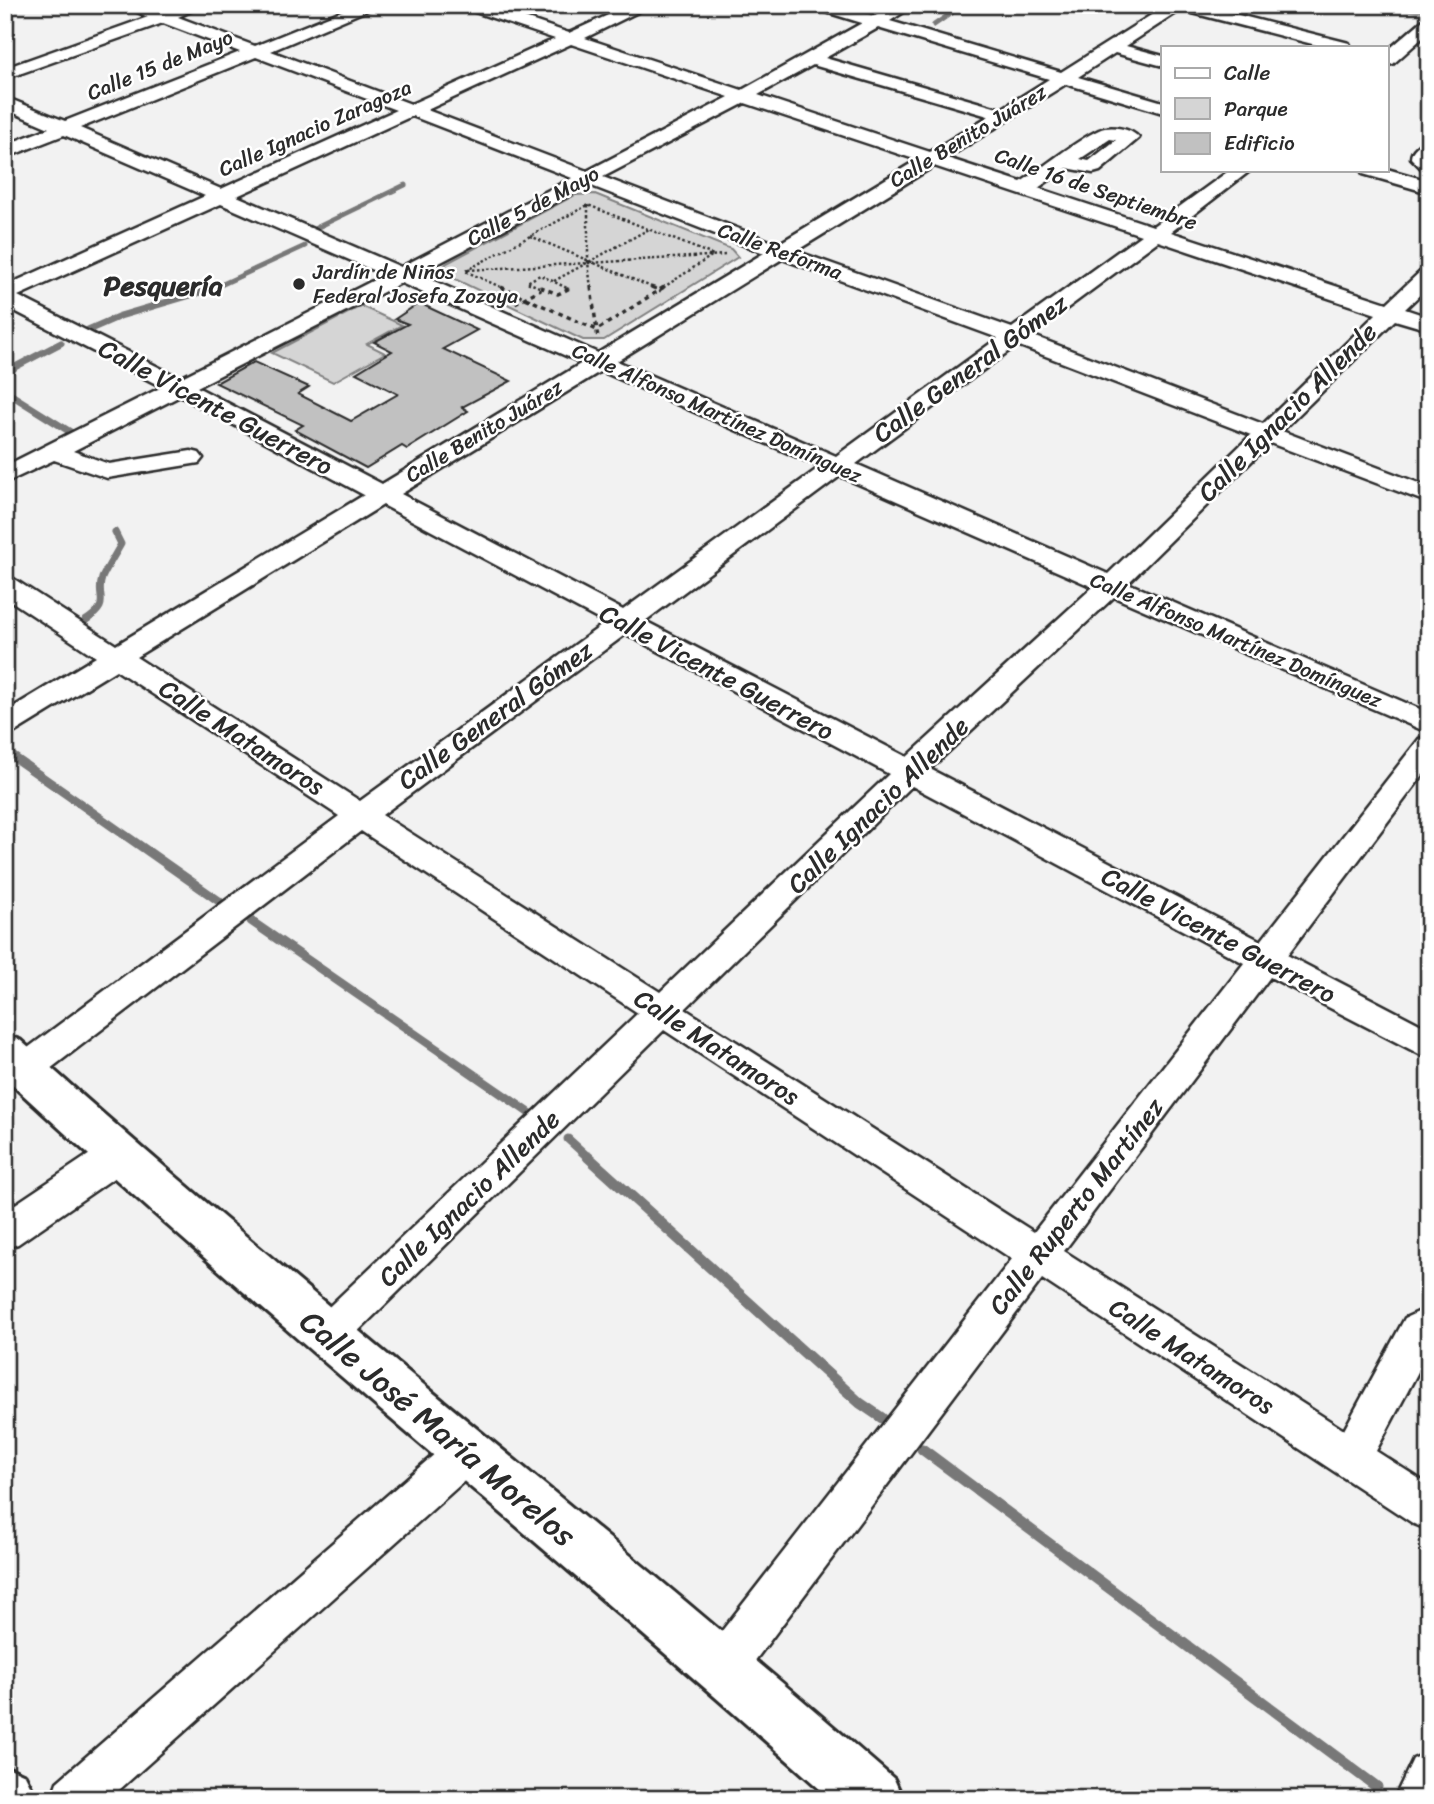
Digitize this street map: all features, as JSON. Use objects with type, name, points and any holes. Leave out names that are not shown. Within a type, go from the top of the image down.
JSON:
[{"type":"main road","name":"Calle José María Morelos","points":[[15,1061],[118,1155],[327,1335],[723,1666],[874,1799]]},
{"type":"street","name":"Calle Reforma","points":[[131,5],[778,251],[1014,336],[1429,496]]},
{"type":"street","points":[[5,74],[196,5]]},
{"type":"street","name":"Calle 15 de Mayo","points":[[5,152],[371,5]]},
{"type":"street","name":"Calle 16 de Septiembre","points":[[469,5],[1429,324]]},
{"type":"street","name":"Calle Ignacio Zaragoza","points":[[5,296],[644,5]]},
{"type":"street","points":[[820,5],[1161,107]]},
{"type":"street","name":"Calle 5 de Mayo","points":[[5,476],[500,224],[744,96],[908,5]]},
{"type":"street","points":[[1178,5],[1339,46]]},
{"type":"street","name":"Calle Benito Juárez","points":[[5,726],[1064,78],[1178,5]]},
{"type":"street","points":[[1388,58],[1429,23]]},
{"type":"street","points":[[1112,47],[1161,60]]},
{"type":"street","points":[[812,59],[994,112]]},
{"type":"street","name":"Calle Alfonso Martínez Domínguez","points":[[5,102],[1429,724]]},
{"type":"street","points":[[1429,145],[1420,154],[1420,158],[1429,165]]},
{"type":"street","points":[[1024,189],[1064,162]]},
{"type":"street","name":"Calle General Gómez","points":[[15,1061],[361,815],[1239,172]]},
{"type":"street","points":[[1377,172],[1429,187]]},
{"type":"street","name":"Calle Ignacio Allende","points":[[327,1335],[909,772],[1110,586],[1389,311],[1429,275]]},
{"type":"street","name":"Calle Vicente Guerrero","points":[[5,296],[1429,1045]]},
{"type":"street","points":[[53,452],[107,471],[191,458]]},
{"type":"street","name":"Calle Matamoros","points":[[5,585],[1429,1509]]},
{"type":"street","name":"Calle Ruperto Martínez","points":[[723,1666],[1429,746]]},
{"type":"street","points":[[5,1232],[118,1155]]},
{"type":"street","points":[[1351,1458],[1419,1331],[1429,1325]]},
{"type":"street","points":[[74,1799],[466,1453]]},
{"type":"street","points":[[1417,1799],[1429,1775]]},
{"type":"path","points":[[465,271],[588,205],[713,256]]},
{"type":"path","points":[[588,205],[588,262],[599,361]]},
{"type":"path","points":[[554,281],[677,213]]},
{"type":"path","points":[[500,224],[692,304]]},
{"type":"path","points":[[465,271],[778,251]]},
{"type":"path","points":[[597,330],[713,256]]},
{"type":"path","points":[[465,271],[597,330]]},
{"type":"path","points":[[540,275],[554,281],[570,288],[558,294],[527,282],[540,275]]},
{"type":"green space","points":[[595,194],[731,249],[738,257],[604,340],[583,340],[442,273],[440,269],[575,195]]},
{"type":"green space","points":[[361,306],[402,325],[367,344],[385,353],[333,382],[272,353]]},
{"type":"building","points":[[419,303],[477,330],[443,349],[511,381],[462,407],[468,411],[407,449],[402,446],[366,468],[295,430],[303,425],[216,383],[254,362],[309,387],[298,394],[351,421],[398,394],[356,373],[392,351],[374,342],[408,324],[395,319]]},
{"type":"waterway","points":[[934,25],[963,5]]},
{"type":"waterway","points":[[1395,5],[1428,11]]},
{"type":"waterway","points":[[316,228],[405,185]]},
{"type":"waterway","points":[[213,288],[305,246]]},
{"type":"waterway","points":[[213,288],[218,287]]},
{"type":"waterway","points":[[88,330],[120,316],[213,288]]},
{"type":"waterway","points":[[5,377],[15,367],[61,343]]},
{"type":"waterway","points":[[5,391],[72,433]]},
{"type":"waterway","points":[[85,621],[101,605],[102,578],[121,544],[115,532]]},
{"type":"waterway","points":[[5,751],[219,901]]},
{"type":"waterway","points":[[251,921],[531,1114]]},
{"type":"waterway","points":[[568,1139],[590,1159]]},
{"type":"waterway","points":[[588,1157],[860,1403],[882,1418]]},
{"type":"waterway","points":[[922,1449],[1377,1787]]},
{"type":"place","name":"Jardín de Niños Federal Josefa Zozoya","points":[[299,284]]},
{"type":"district","name":"Pesquería","points":[[163,285]]}]
